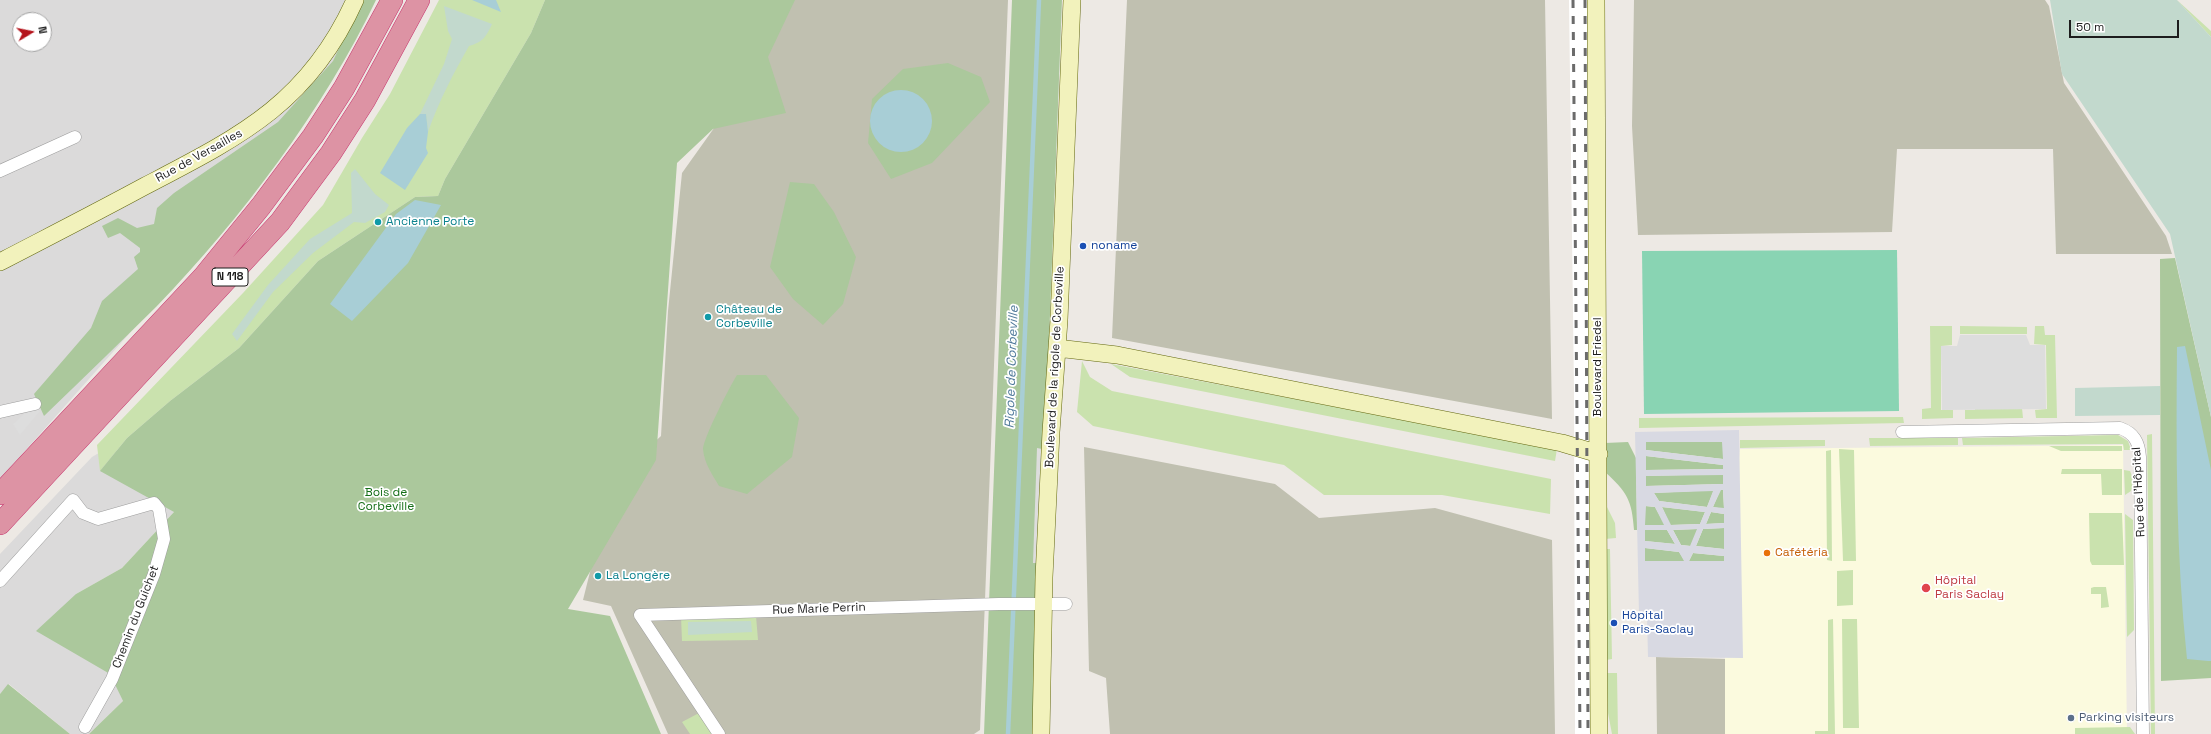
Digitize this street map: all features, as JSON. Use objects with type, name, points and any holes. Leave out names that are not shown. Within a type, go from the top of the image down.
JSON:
[{"type":"highway","name":"N 118","points":[[0,494],[204,276],[261,206],[313,136],[344,88],[392,0]]},
{"type":"highway","name":"N 118","points":[[0,524],[280,222],[330,154],[365,100],[419,0]]},
{"type":"street","name":"Rue de Versailles","points":[[0,262],[196,160],[248,130],[271,113],[290,95],[324,54],[338,34],[355,0]]},
{"type":"street","name":"Boulevard de la rigole de Corbeville","points":[[1041,734],[1043,604],[1051,432],[1057,348],[1072,0]]},
{"type":"street","name":"Boulevard Friedel","points":[[1596,0],[1599,734]]},
{"type":"street","points":[[0,171],[75,137]]},
{"type":"street","points":[[1057,348],[1117,355],[1556,442],[1599,454]]},
{"type":"street","points":[[0,412],[35,404]]},
{"type":"street","name":"Rue de l'Hôpital","points":[[1902,432],[2120,428],[2130,431],[2136,439],[2140,457],[2143,734]]},
{"type":"street","name":"Chemin du Guichet","points":[[0,581],[73,500],[83,513],[98,519],[154,503],[159,509],[164,539],[154,574],[112,679],[85,727]]},
{"type":"street","name":"Rue Marie Perrin","points":[[718,734],[640,615],[999,604],[1066,604]]},
{"type":"shaded area","points":[[0,0],[373,0],[358,32],[177,280],[0,479]]},
{"type":"shaded area","points":[[756,0],[1008,0],[980,730],[974,734],[668,734],[611,606],[583,600],[604,516],[620,474],[661,436],[668,311],[682,173],[734,100]]},
{"type":"shaded area","points":[[1127,0],[1545,0],[1552,419],[1112,338]]},
{"type":"shaded area","points":[[1634,0],[2045,0],[2049,6],[2064,83],[2166,236],[2172,254],[2056,254],[2053,149],[1897,149],[1892,232],[1638,235],[1632,126]]},
{"type":"shaded area","points":[[2050,0],[2177,0],[2211,37],[2211,417],[2170,234],[2062,74]]},
{"type":"shaded area","points":[[444,6],[492,24],[484,38],[478,43],[469,46],[457,67],[428,132],[426,114],[420,114],[444,64],[452,39],[448,31]]},
{"type":"shaded area","points":[[355,169],[375,194],[389,205],[385,212],[365,223],[354,222],[313,253],[273,292],[237,341],[232,334],[268,285],[310,239],[352,213],[351,173]]},
{"type":"shaded area","points":[[1960,335],[2026,335],[2030,345],[2045,345],[2046,409],[1942,410],[1941,346],[1957,346]]},
{"type":"shaded area","points":[[2160,386],[2160,415],[2075,416],[2075,388]]},
{"type":"shaded area","points":[[33,406],[40,411],[20,435],[13,424]]},
{"type":"shaded area","points":[[1739,430],[1743,658],[1648,657],[1647,615],[1639,614],[1635,432]],"holes":[[[1646,442],[1722,442],[1723,459],[1646,450]],[[1646,456],[1723,465],[1723,469],[1646,470]],[[1723,475],[1723,484],[1646,486],[1646,476]],[[1721,490],[1723,490],[1724,508],[1713,507]],[[1713,491],[1707,507],[1659,501],[1654,493]],[[1646,506],[1655,507],[1664,525],[1645,525]],[[1662,507],[1705,512],[1700,524],[1671,525]],[[1711,512],[1724,514],[1724,523],[1706,524]],[[1724,528],[1724,549],[1696,546],[1703,529]],[[1697,529],[1690,546],[1681,545],[1673,530]],[[1645,530],[1667,530],[1675,544],[1645,541]],[[1645,548],[1679,552],[1684,561],[1645,561]],[[1693,553],[1724,556],[1724,561],[1689,561]]]},
{"type":"shaded area","points":[[112,445],[174,512],[122,568],[76,594],[123,701],[89,734],[70,734],[9,684],[0,694],[0,554],[92,457]]},
{"type":"shaded area","name":"Hôpital Paris Saclay","points":[[2123,445],[2127,734],[1725,734],[1725,611],[1740,449]]},
{"type":"shaded area","points":[[1084,447],[1275,484],[1319,518],[1435,508],[1552,540],[1555,734],[1110,734],[1106,678],[1089,671]]},
{"type":"shaded area","points":[[1037,448],[1042,449],[1039,563],[1033,563]]},
{"type":"shaded area","points":[[751,621],[752,632],[688,635],[688,622]]},
{"type":"shaded area","points":[[1656,657],[1725,659],[1725,734],[1657,734]]},
{"type":"green space","points":[[362,0],[376,0],[332,82],[306,122],[249,200],[219,237],[157,306],[44,416],[34,394],[91,328],[102,301],[138,269],[134,257],[140,252],[140,248],[120,233],[108,238],[102,226],[118,218],[137,228],[154,224],[157,208],[174,193],[278,122],[333,61]]},
{"type":"green space","points":[[439,0],[545,0],[531,33],[445,179],[438,196],[415,197],[318,261],[239,348],[170,401],[127,438],[100,471],[97,445],[243,293],[323,205],[362,138],[390,94]]},
{"type":"green space","name":"Bois de Corbeville","points":[[545,0],[795,0],[768,57],[786,113],[713,129],[677,163],[656,460],[568,609],[610,616],[661,734],[89,734],[123,701],[110,674],[36,631],[76,594],[122,568],[174,512],[100,471],[127,438],[170,401],[239,348],[318,261],[415,197],[438,196],[445,179],[531,33]]},
{"type":"green space","points":[[1012,0],[1062,0],[1034,734],[984,734]]},
{"type":"green space","points":[[2177,0],[2211,31],[2211,37]]},
{"type":"green space","points":[[948,63],[981,77],[990,102],[932,163],[891,179],[868,143],[872,99],[903,69]]},
{"type":"green space","points":[[790,182],[814,184],[834,212],[856,257],[843,304],[823,325],[793,299],[770,267]]},
{"type":"green space","points":[[1897,250],[1899,411],[1644,414],[1642,251]]},
{"type":"green space","points":[[2175,258],[2211,417],[2211,678],[2161,681],[2160,259]]},
{"type":"green space","points":[[1930,326],[1952,326],[1952,345],[1941,346],[1941,410],[1953,410],[1953,418],[1922,419],[1922,409],[1931,408]]},
{"type":"green space","points":[[1960,326],[2027,327],[2027,334],[1960,334]]},
{"type":"green space","points":[[2035,326],[2044,326],[2045,335],[2055,335],[2057,418],[2036,418],[2035,410],[2047,409],[2046,345],[2034,344]]},
{"type":"green space","points":[[1082,361],[1090,377],[1112,391],[1551,479],[1550,514],[1442,495],[1324,495],[1284,465],[1093,426],[1077,412]]},
{"type":"green space","points":[[1111,364],[1557,449],[1555,461],[1130,377]]},
{"type":"green space","points":[[1975,369],[2022,408],[2023,418],[1965,419],[1965,410],[1975,410]]},
{"type":"green space","points":[[737,375],[766,375],[799,418],[792,457],[747,494],[719,486],[707,464],[703,449],[712,424]]},
{"type":"green space","points":[[1903,417],[1904,423],[1639,428],[1639,418]]},
{"type":"green space","points":[[2152,434],[2155,734],[2151,734],[2147,435]]},
{"type":"green space","points":[[2118,435],[2128,441],[2131,450],[2124,450],[2123,444],[1963,445],[1962,438]]},
{"type":"green space","points":[[1869,438],[1958,438],[1958,445],[1870,446]]},
{"type":"green space","points":[[1740,440],[1825,440],[1825,446],[1740,448]]},
{"type":"green space","points":[[1628,442],[1636,458],[1637,530],[1634,530],[1632,511],[1627,497],[1619,485],[1605,472],[1605,443]]},
{"type":"green space","points":[[1646,442],[1723,442],[1723,459],[1646,450]]},
{"type":"green space","points":[[2049,446],[2122,446],[2122,451],[2061,451]]},
{"type":"green space","points":[[1839,449],[1854,450],[1856,561],[1843,561]]},
{"type":"green space","points":[[1831,450],[1832,561],[1827,560],[1826,451]]},
{"type":"green space","points":[[1646,456],[1723,465],[1723,469],[1646,470]]},
{"type":"green space","points":[[2062,469],[2122,469],[2122,495],[2102,495],[2101,474],[2061,474]]},
{"type":"green space","points":[[2124,470],[2130,471],[2132,476],[2131,491],[2125,495]]},
{"type":"green space","points":[[1723,474],[1723,484],[1646,486],[1646,476]]},
{"type":"green space","points":[[1714,490],[1707,507],[1659,501],[1654,493]]},
{"type":"green space","points":[[1720,490],[1723,490],[1724,509],[1713,507]]},
{"type":"green space","points":[[1605,503],[1615,523],[1616,538],[1605,539]]},
{"type":"green space","points":[[1645,506],[1655,507],[1665,525],[1645,525]]},
{"type":"green space","points":[[1662,507],[1705,512],[1700,524],[1670,525]]},
{"type":"green space","points":[[1711,512],[1724,514],[1724,523],[1706,524]]},
{"type":"green space","points":[[2089,513],[2122,513],[2124,565],[2092,565],[2090,561]]},
{"type":"green space","points":[[2125,514],[2133,520],[2134,630],[2127,637]]},
{"type":"green space","points":[[1724,528],[1724,549],[1696,546],[1703,529]]},
{"type":"green space","points":[[1698,529],[1691,546],[1681,545],[1673,530]]},
{"type":"green space","points":[[1645,530],[1667,530],[1675,544],[1645,541]]},
{"type":"green space","points":[[1645,548],[1679,552],[1685,561],[1645,561]]},
{"type":"green space","points":[[1605,549],[1610,549],[1612,659],[1606,660]]},
{"type":"green space","points":[[1693,553],[1724,556],[1724,561],[1689,561]]},
{"type":"green space","points":[[1853,570],[1853,605],[1837,606],[1837,571]]},
{"type":"green space","points":[[2106,587],[2109,607],[2101,608],[2101,594],[2091,594],[2091,588]]},
{"type":"green space","points":[[681,616],[756,616],[758,640],[682,641]]},
{"type":"green space","points":[[1833,619],[1835,734],[1815,734],[1815,731],[1828,731],[1828,620]]},
{"type":"green space","points":[[1842,619],[1857,619],[1859,728],[1843,728]]},
{"type":"green space","points":[[1606,673],[1617,673],[1618,734],[1612,734],[1608,713]]},
{"type":"green space","points":[[8,684],[70,734],[0,734],[0,694]]},
{"type":"green space","points":[[701,712],[715,734],[690,734],[682,722]]},
{"type":"green space","points":[[2130,727],[2135,734],[2075,734],[2075,728]]},
{"type":"water","points":[[472,0],[496,0],[501,12]]},
{"type":"water","points":[[901,90],[913,92],[923,99],[930,109],[932,121],[930,133],[923,143],[913,150],[901,152],[889,150],[879,143],[872,133],[870,121],[872,109],[879,99],[889,92]]},
{"type":"water","points":[[420,114],[426,114],[428,132],[426,148],[428,153],[405,190],[380,173],[407,128]]},
{"type":"water","points":[[415,200],[441,205],[408,263],[352,321],[330,304],[396,214]]},
{"type":"water","points":[[2185,346],[2211,470],[2211,661],[2187,659],[2183,620],[2177,464],[2177,347]]},
{"type":"pier","points":[[1569,0],[1588,0],[1594,734],[1575,734],[1574,391]]},
{"type":"waterway","name":"Rigole de Corbeville","points":[[1008,734],[1039,0]]},
{"type":"railway","points":[[1573,0],[1580,734]]},
{"type":"railway","points":[[1585,0],[1588,734]]},
{"type":"place","name":"Ancienne Porte","points":[[378,222]]},
{"type":"place","name":"noname","points":[[1083,246]]},
{"type":"place","name":"Château de Corbeville","points":[[708,317]]},
{"type":"place","name":"Cafétéria","points":[[1767,553]]},
{"type":"place","name":"La Longère","points":[[598,576]]},
{"type":"place","name":"Hôpital Paris Saclay","points":[[1926,588]]},
{"type":"place","name":"Hôpital Paris-Saclay","points":[[1614,623]]},
{"type":"place","name":"Parking visiteurs","points":[[2071,718]]}]
